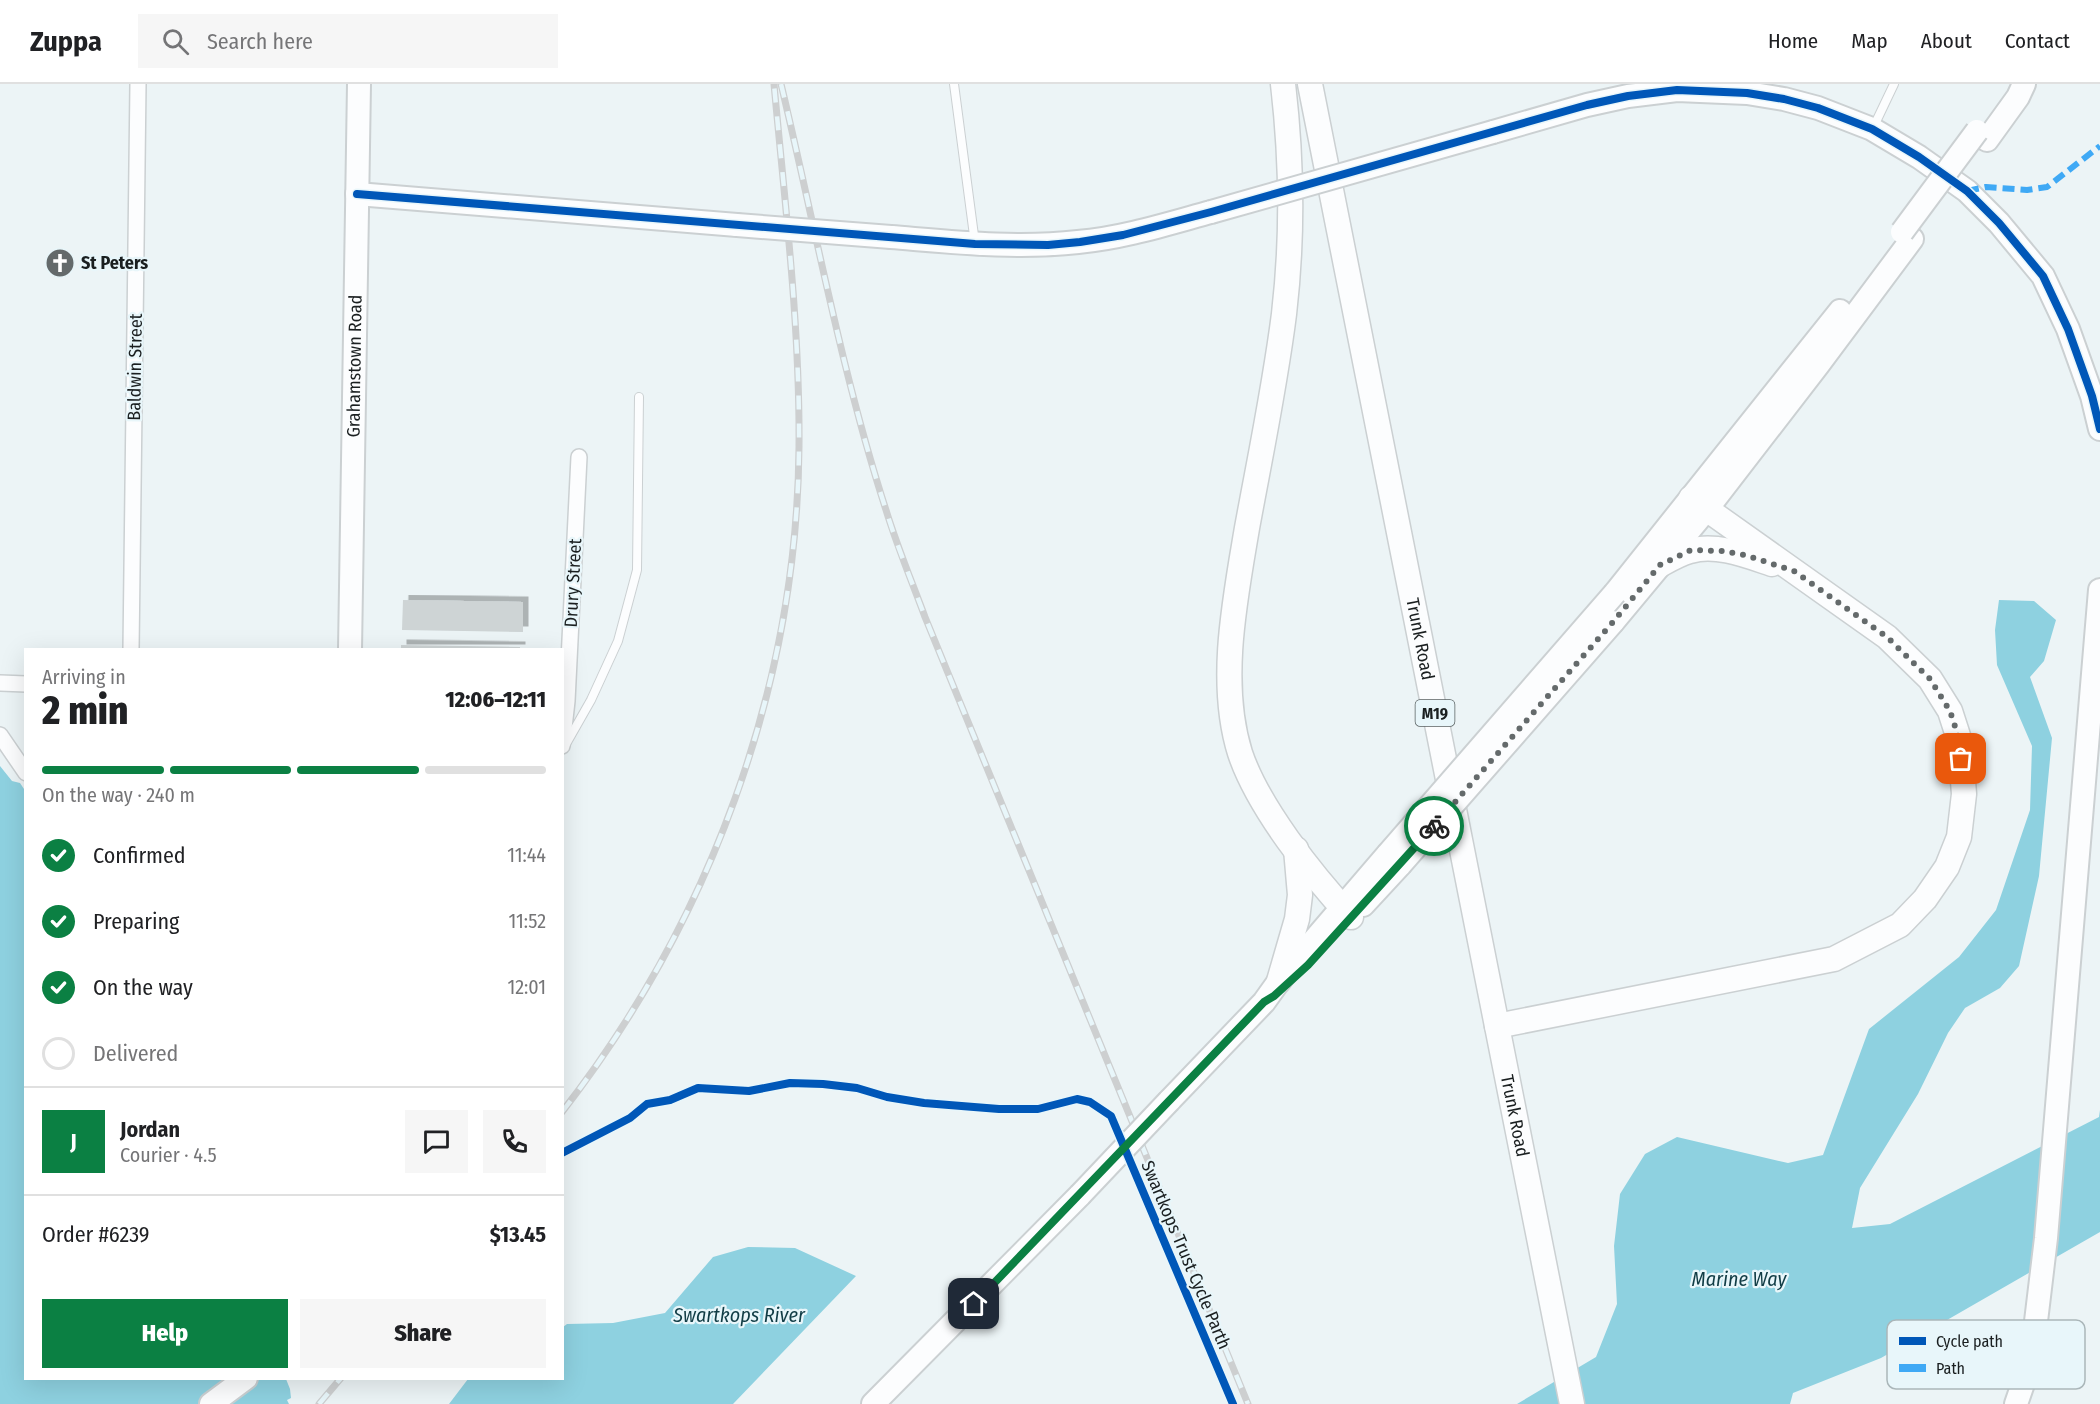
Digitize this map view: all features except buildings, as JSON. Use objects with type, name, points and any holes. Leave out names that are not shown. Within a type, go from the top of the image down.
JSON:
[{"type":"main road","name":"Grahamstown Road","points":[[350,648],[359,84]]},
{"type":"main road","points":[[1282,84],[1291,162],[1291,219],[1284,314],[1239,573],[1229,692],[1240,754],[1261,797],[1296,849],[1347,912]]},
{"type":"main road","name":"Trunk Road","points":[[1310,84],[1572,1404]]},
{"type":"main road","points":[[1394,859],[1615,592],[1699,503],[1907,235],[1982,135],[2015,84]]},
{"type":"main road","points":[[1982,135],[2018,97],[2024,84]]},
{"type":"main road","points":[[357,194],[975,244],[1020,245],[1080,242],[1123,235],[1211,212],[1587,105],[1628,96],[1677,90],[1747,93],[1818,108],[1872,129],[1919,157],[1967,191],[1999,223],[2043,276],[2068,329],[2092,396],[2100,429]]},
{"type":"main road","points":[[1497,1026],[1834,959],[1900,925],[1925,899],[1947,867],[1959,837],[1964,794],[1960,742],[1950,711],[1930,679],[1887,637],[1699,503]]},
{"type":"main road","points":[[873,1404],[974,1304],[1264,1002],[1279,981],[1347,912],[1613,622],[1660,565],[1699,503]]},
{"type":"main road","points":[[1660,565],[1691,550],[1707,549],[1745,555],[1794,571]]},
{"type":"main road","points":[[2036,1320],[2046,1239],[2100,590]]},
{"type":"main road","points":[[1279,981],[1297,919],[1300,895],[1296,849]]},
{"type":"main road","points":[[1264,1002],[1274,996],[1308,965],[1347,912]]},
{"type":"main road","points":[[211,1404],[243,1380]]},
{"type":"main road","points":[[2016,1404],[2022,1389]]},
{"type":"street","name":"Baldwin Street","points":[[131,648],[138,84]]},
{"type":"street","name":"Drury Street","points":[[564,728],[579,456]]},
{"type":"street","points":[[0,683],[24,684]]},
{"type":"street","points":[[0,735],[24,769]]},
{"type":"lane","points":[[954,84],[975,244]]},
{"type":"lane","points":[[1872,129],[1894,84]]},
{"type":"lane","points":[[564,747],[591,700],[618,641],[637,570],[639,397]]},
{"type":"water","name":"Marine Way","points":[[1999,600],[2034,601],[2056,620],[2044,661],[2030,677],[2052,738],[2039,876],[2019,966],[2000,988],[1965,1008],[1948,1033],[1918,1094],[1860,1188],[1852,1228],[1890,1224],[2099,1117],[2100,1110],[2100,1232],[1947,1320],[1887,1320],[1887,1355],[1793,1393],[1790,1404],[1517,1404],[1596,1357],[1617,1304],[1614,1246],[1620,1194],[1645,1154],[1677,1137],[1788,1163],[1823,1155],[1869,1029],[1959,957],[1996,910],[2030,810],[2032,746],[1997,665],[1995,630]]},
{"type":"water","points":[[0,766],[12,781],[20,783],[24,789],[24,1380],[286,1380],[291,1398],[287,1400],[289,1404],[0,1404]]},
{"type":"water","name":"Swartkops River","points":[[748,1247],[795,1248],[856,1276],[733,1404],[449,1404],[467,1380],[564,1380],[564,1326],[567,1324],[613,1323],[665,1313],[713,1257]]},
{"type":"railway","points":[[564,1109],[614,1039],[661,962],[701,882],[735,799],[762,713],[782,626],[794,537],[799,402],[791,266],[774,84]]},
{"type":"railway","points":[[781,84],[855,405],[895,537],[925,617],[1248,1404]]},
{"type":"railway","points":[[319,1404],[339,1380]]},
{"type":"marked path","points":[[1967,191],[1986,187],[2027,190],[2047,187],[2100,146]]},
{"type":"cycle path","points":[[357,194],[975,244],[1048,245],[1123,235],[1587,105],[1628,96],[1677,90],[1747,93],[1818,108],[1872,129],[1919,157],[1967,191],[1999,223],[2043,276],[2068,329],[2092,396],[2100,429]]},
{"type":"cycle path","name":"Swartkops Trust Cycle Parth","points":[[564,1152],[630,1118],[647,1104],[670,1100],[698,1088],[749,1091],[790,1083],[823,1084],[857,1088],[887,1097],[924,1103],[999,1109],[1038,1109],[1077,1099],[1090,1102],[1111,1116],[1233,1404]]},
{"type":"way so far","points":[[1434,826],[1660,565],[1691,550],[1707,549],[1745,555],[1794,571],[1887,637],[1930,679],[1950,711],[1960,742],[1961,759]]},
{"type":"place","name":"St Peters","points":[[60,263]]},
{"type":"route","points":[[974,1304],[1264,1002],[1274,996],[1308,965],[1434,826]]}]
